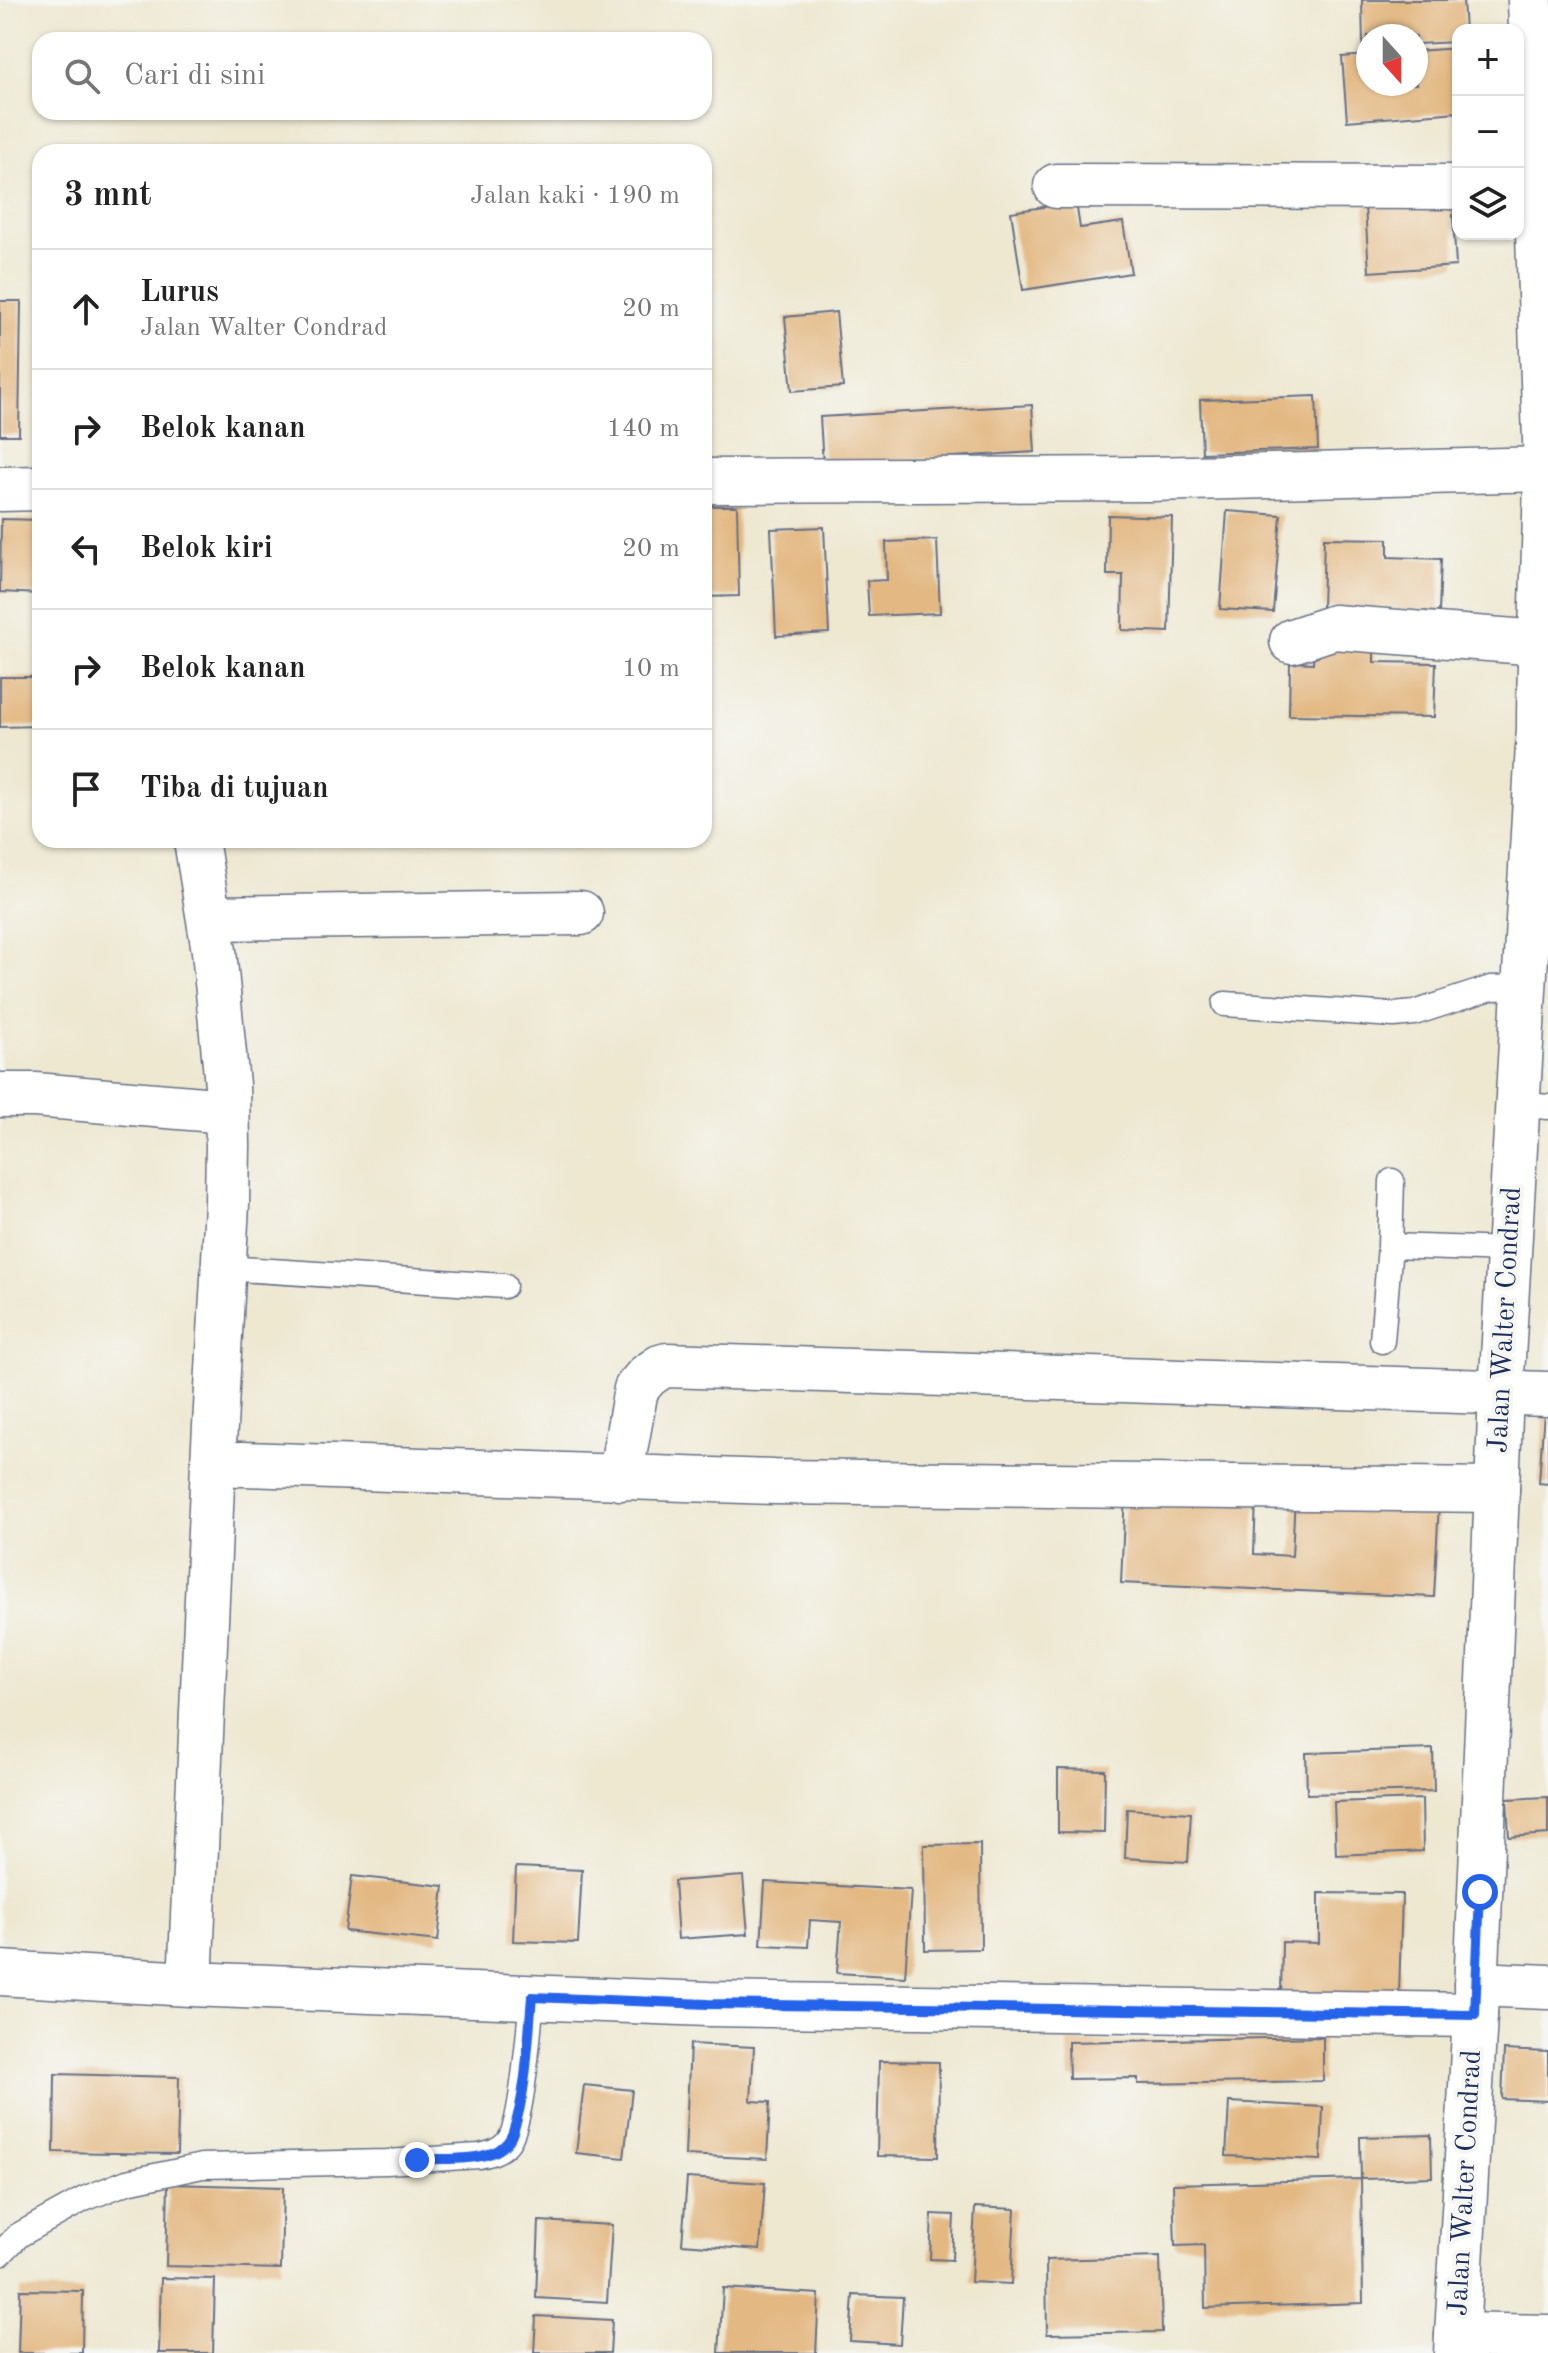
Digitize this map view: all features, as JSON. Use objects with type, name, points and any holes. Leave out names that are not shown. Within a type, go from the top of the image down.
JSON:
[{"type":"street","name":"Jalan Walter Condrad","points":[[1457,2344],[1509,1250],[1533,1106],[1524,987],[1543,728],[1539,643],[1546,395],[1527,187],[1540,43],[1530,0]]},
{"type":"street","points":[[1056,186],[1452,187]]},
{"type":"street","points":[[712,481],[1150,479],[1546,469]]},
{"type":"street","points":[[0,489],[32,488]]},
{"type":"street","points":[[1292,641],[1334,627],[1539,643]]},
{"type":"street","points":[[190,1984],[227,1204],[227,1085],[209,918],[197,848]]},
{"type":"street","points":[[209,918],[581,913]]},
{"type":"street","points":[[0,1095],[35,1095],[227,1111]]},
{"type":"street","points":[[620,1478],[636,1389],[647,1376],[667,1365],[1548,1394]]},
{"type":"street","points":[[213,1463],[774,1482],[1497,1490]]},
{"type":"street","points":[[0,1973],[190,1984],[708,2004],[1475,2000],[1548,1987]]},
{"type":"street","points":[[1457,2344],[1548,2337]]},
{"type":"lane","points":[[1225,1004],[1394,1015],[1414,1013],[1491,988],[1524,987]]},
{"type":"lane","points":[[1382,1341],[1392,1181]]},
{"type":"lane","points":[[1390,1246],[1509,1250]]},
{"type":"lane","points":[[224,1268],[504,1286]]},
{"type":"lane","points":[[0,2254],[19,2235],[84,2199],[127,2182],[202,2166],[387,2162],[493,2153],[508,2143],[513,2133],[522,2090],[532,1997]]},
{"type":"building","points":[[1362,0],[1463,0],[1465,24],[1452,24],[1452,42],[1428,43],[1428,24],[1363,24]]},
{"type":"building","points":[[1452,48],[1452,112],[1347,121],[1342,57],[1356,56],[1356,96],[1428,96],[1428,50]]},
{"type":"building","points":[[1452,199],[1452,240],[1454,240],[1456,266],[1369,272],[1365,206]]},
{"type":"building","points":[[1076,202],[1080,228],[1123,222],[1131,273],[1023,290],[1011,212]]},
{"type":"building","points":[[0,301],[21,301],[19,435],[0,435]]},
{"type":"building","points":[[836,312],[843,387],[792,391],[785,317]]},
{"type":"building","points":[[1316,396],[1318,449],[1202,453],[1200,400]]},
{"type":"building","points":[[1032,405],[1035,452],[823,465],[820,417]]},
{"type":"building","points":[[712,506],[737,506],[739,596],[712,597]]},
{"type":"building","points":[[1227,511],[1281,515],[1273,612],[1220,609]]},
{"type":"building","points":[[1108,515],[1172,517],[1169,632],[1122,630],[1123,575],[1107,575]]},
{"type":"building","points":[[1,519],[32,520],[32,594],[0,592]]},
{"type":"building","points":[[824,527],[829,633],[776,636],[771,529]]},
{"type":"building","points":[[1324,538],[1388,539],[1388,557],[1441,559],[1439,612],[1322,608]]},
{"type":"building","points":[[937,540],[940,613],[869,616],[867,581],[887,580],[886,542]]},
{"type":"building","points":[[1314,646],[1374,648],[1374,662],[1436,663],[1434,717],[1289,715],[1290,662],[1313,663]]},
{"type":"building","points":[[0,677],[32,677],[32,726],[0,727]]},
{"type":"building","points":[[1544,1410],[1548,1410],[1548,1484],[1539,1483]]},
{"type":"building","points":[[1125,1493],[1256,1498],[1254,1554],[1292,1556],[1295,1496],[1439,1503],[1434,1597],[1121,1583]]},
{"type":"building","points":[[1433,1749],[1434,1791],[1307,1794],[1306,1753]]},
{"type":"building","points":[[1058,1769],[1105,1770],[1104,1833],[1058,1832]]},
{"type":"building","points":[[1548,1797],[1548,1834],[1509,1837],[1507,1799]]},
{"type":"building","points":[[1422,1799],[1423,1851],[1336,1855],[1334,1802]]},
{"type":"building","points":[[1127,1809],[1191,1813],[1188,1862],[1125,1858]]},
{"type":"building","points":[[980,1844],[981,1949],[925,1950],[924,1845]]},
{"type":"building","points":[[516,1867],[582,1870],[578,1943],[513,1941]]},
{"type":"building","points":[[352,1876],[444,1886],[438,1941],[345,1931]]},
{"type":"building","points":[[743,1876],[748,1934],[678,1939],[674,1881]]},
{"type":"building","points":[[765,1882],[911,1890],[905,1977],[837,1973],[841,1922],[810,1920],[808,1947],[761,1945]]},
{"type":"building","points":[[1319,1893],[1402,1894],[1399,1995],[1281,1994],[1282,1942],[1319,1943]]},
{"type":"building","points":[[1323,2037],[1323,2081],[1138,2084],[1138,2078],[1069,2079],[1068,2042]]},
{"type":"building","points":[[690,2044],[754,2047],[751,2101],[770,2102],[767,2159],[685,2155]]},
{"type":"building","points":[[1504,2050],[1548,2052],[1548,2101],[1502,2099]]},
{"type":"building","points":[[879,2061],[939,2062],[938,2157],[877,2156]]},
{"type":"building","points":[[55,2074],[179,2077],[177,2154],[54,2152]]},
{"type":"building","points":[[584,2085],[632,2090],[624,2158],[576,2153]]},
{"type":"building","points":[[1229,2102],[1323,2107],[1321,2160],[1226,2156]]},
{"type":"building","points":[[1431,2135],[1432,2177],[1361,2179],[1360,2137]]},
{"type":"building","points":[[687,2178],[765,2183],[760,2250],[682,2244]]},
{"type":"building","points":[[1361,2179],[1363,2303],[1205,2308],[1204,2245],[1175,2246],[1173,2184]]},
{"type":"building","points":[[168,2184],[283,2187],[281,2269],[166,2266]]},
{"type":"building","points":[[975,2207],[1015,2209],[1011,2284],[971,2282]]},
{"type":"building","points":[[932,2214],[954,2215],[952,2260],[930,2259]]},
{"type":"building","points":[[539,2221],[612,2225],[607,2302],[536,2298]]},
{"type":"building","points":[[1160,2257],[1162,2332],[1047,2334],[1046,2260]]},
{"type":"building","points":[[161,2278],[215,2279],[213,2353],[159,2353]]},
{"type":"building","points":[[723,2288],[819,2294],[816,2353],[719,2353]]},
{"type":"building","points":[[20,2290],[83,2291],[82,2353],[18,2353]]},
{"type":"building","points":[[853,2295],[903,2297],[900,2344],[850,2341]]},
{"type":"building","points":[[536,2316],[612,2320],[610,2353],[534,2353]]},
{"type":"route","points":[[417,2160],[479,2156],[493,2153],[508,2143],[522,2090],[532,1997],[708,2004],[1475,2015],[1480,1892]]}]
